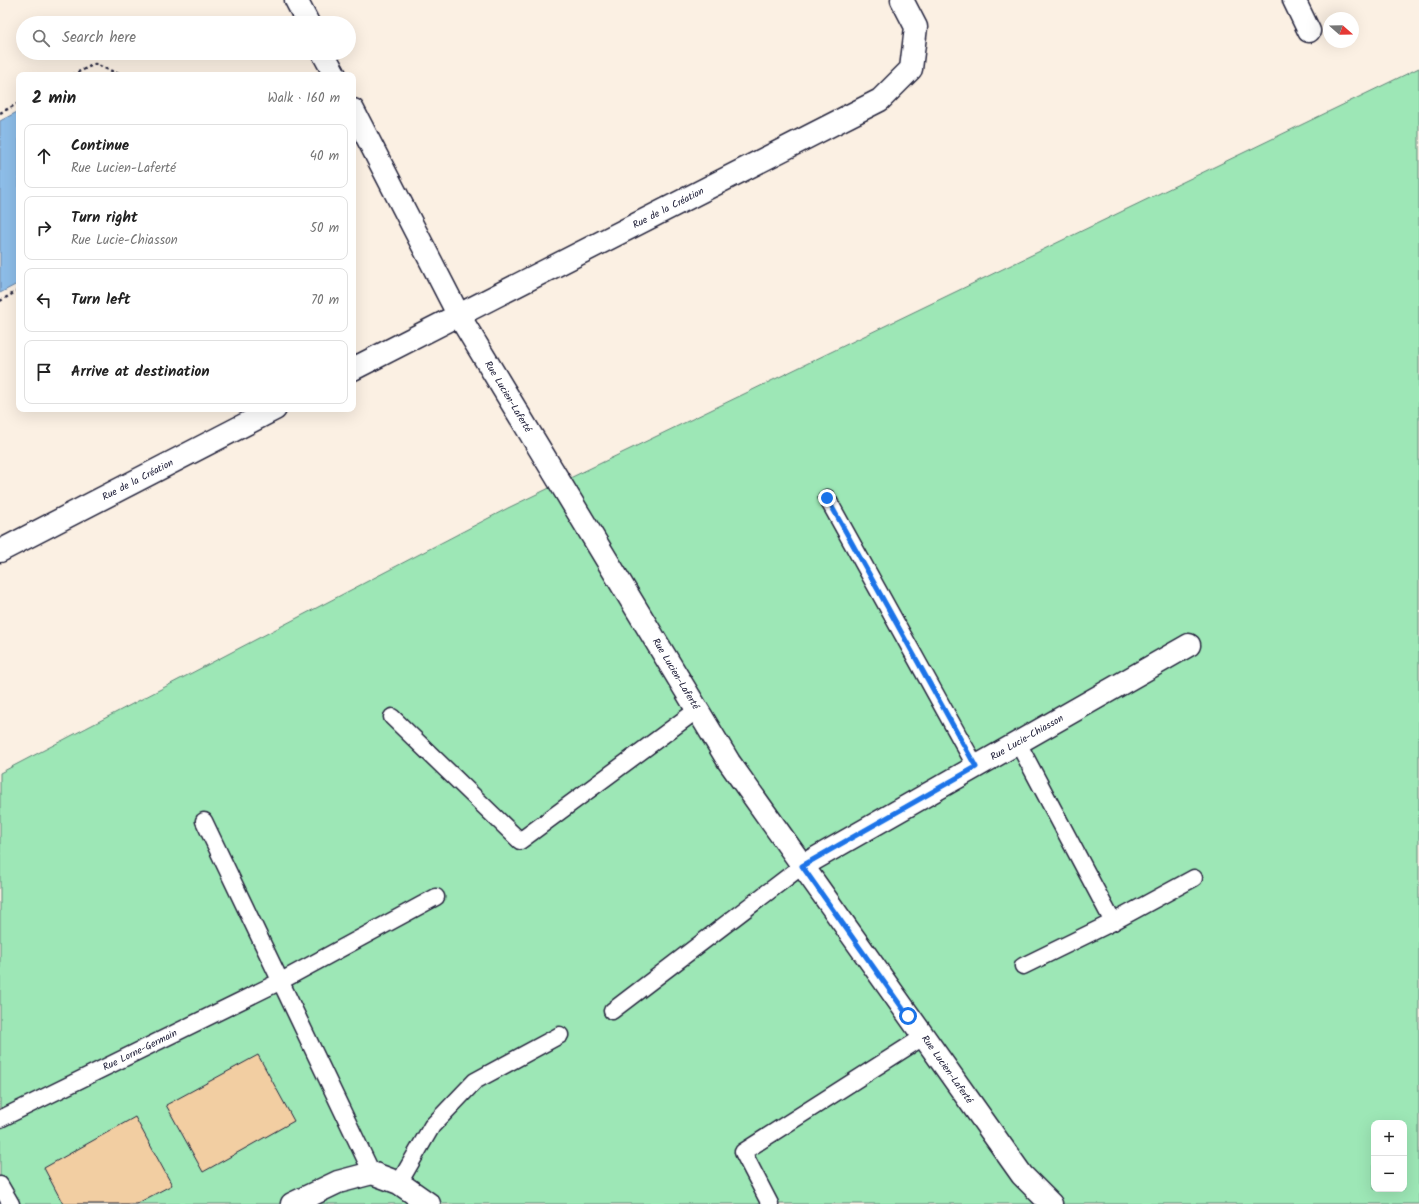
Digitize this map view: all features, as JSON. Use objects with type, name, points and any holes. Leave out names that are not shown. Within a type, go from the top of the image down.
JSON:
[{"type":"street","points":[[296,0],[304,16]]},
{"type":"street","name":"Rue de la Création","points":[[356,367],[458,314],[880,100],[911,69],[916,27],[902,0]]},
{"type":"street","points":[[1294,0],[1309,31]]},
{"type":"street","points":[[327,60],[333,72]]},
{"type":"street","name":"Rue Lucien-Laferté","points":[[356,116],[458,314],[729,762],[1022,1175],[1051,1204]]},
{"type":"street","name":"Rue de la Création","points":[[0,551],[269,412]]},
{"type":"street","name":"Rue Lucie-Chiasson","points":[[802,866],[1189,645]]},
{"type":"street","points":[[292,1204],[338,1182],[372,1173],[399,1183],[429,1204]]},
{"type":"lane","points":[[827,498],[976,767]]},
{"type":"lane","points":[[392,717],[520,841],[697,710]]},
{"type":"lane","points":[[1018,743],[1113,922]]},
{"type":"lane","points":[[204,821],[372,1173]]},
{"type":"lane","points":[[612,1012],[802,866]]},
{"type":"lane","points":[[1023,966],[1113,922],[1194,878]]},
{"type":"lane","name":"Rue Lorne-Germain","points":[[0,1119],[281,981],[436,897]]},
{"type":"lane","points":[[399,1183],[432,1126],[475,1081],[560,1035]]},
{"type":"lane","points":[[770,1204],[743,1152],[923,1037]]},
{"type":"lane","points":[[0,1185],[10,1204]]},
{"type":"path","points":[[78,72],[95,64],[114,72]]},
{"type":"path","points":[[0,113],[16,105]]},
{"type":"path","points":[[0,301],[16,292]]},
{"type":"green space","points":[[1419,68],[1419,1204],[0,1204],[0,773],[508,508]]},
{"type":"water","points":[[16,113],[16,285],[0,293],[0,121]]},
{"type":"building","points":[[258,1055],[294,1121],[203,1172],[166,1105]]},
{"type":"building","points":[[135,1117],[172,1185],[136,1204],[63,1204],[44,1168]]},
{"type":"route","points":[[827,498],[976,767],[802,866],[908,1016]]}]
